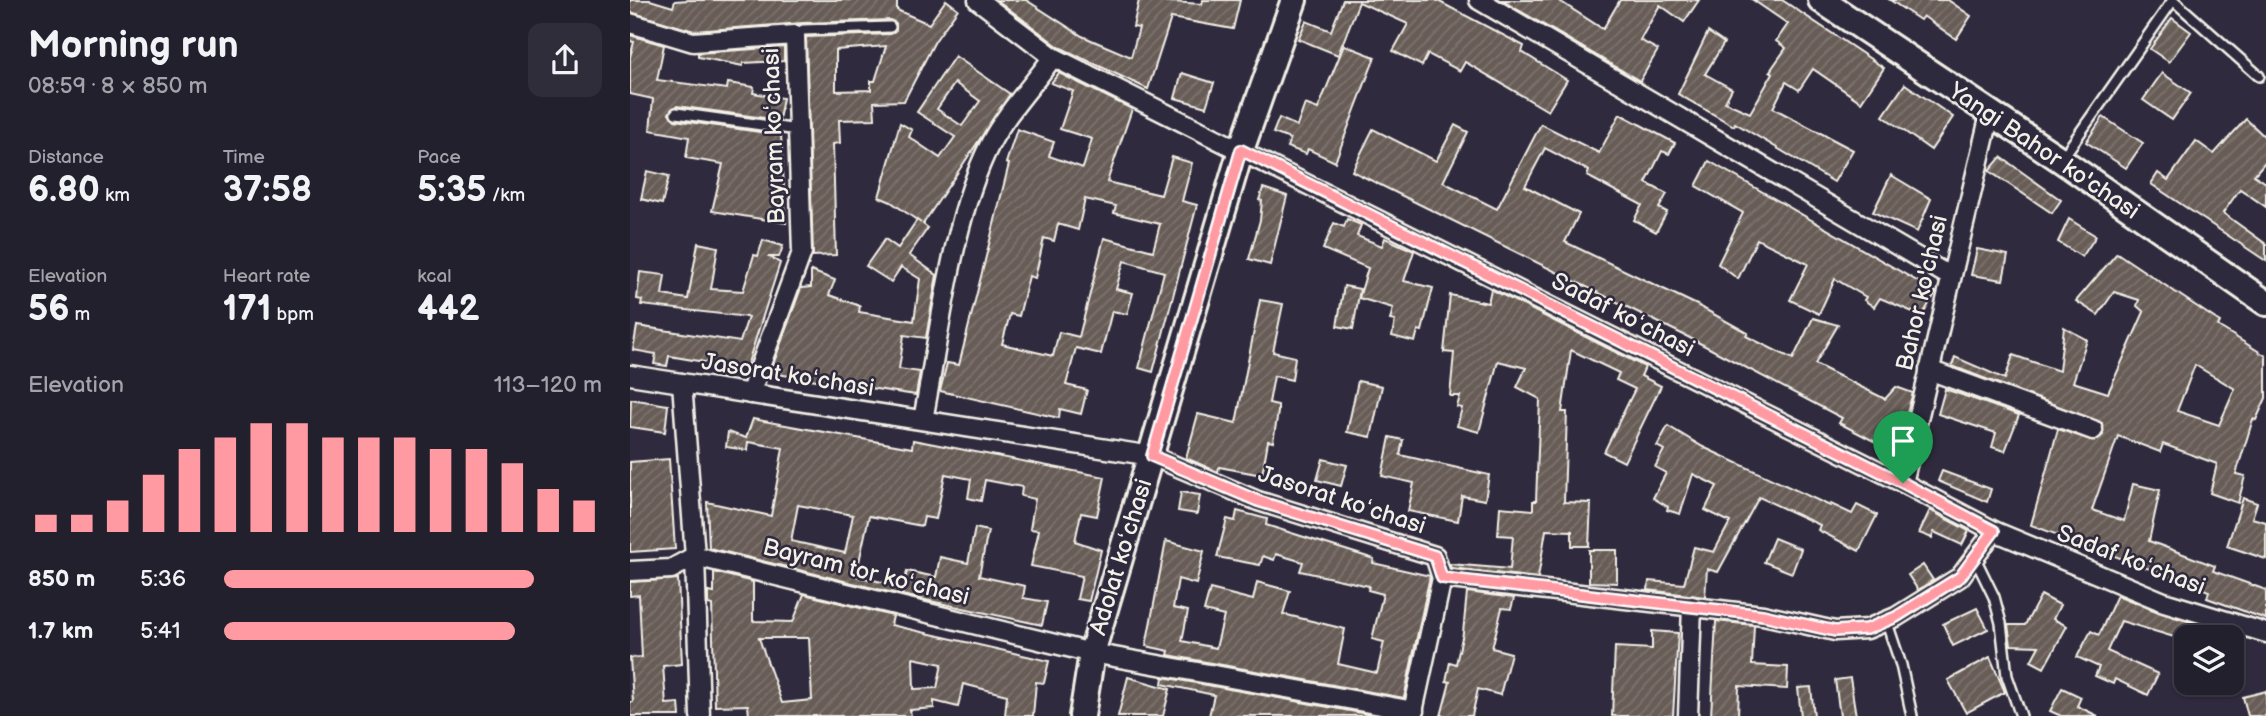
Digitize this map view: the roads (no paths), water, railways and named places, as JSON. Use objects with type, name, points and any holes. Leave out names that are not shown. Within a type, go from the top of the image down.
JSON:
[{"type":"street","name":"Sadaf koʻchasi","points":[[978,0],[1053,57],[1994,531],[2164,602],[2266,633]]},
{"type":"street","name":"Adolat koʻchasi","points":[[1082,716],[1092,653],[1241,150],[1294,0]]},
{"type":"street","points":[[1479,0],[1951,277]]},
{"type":"street","name":"Yangi Bahor ko'chasi","points":[[1821,0],[2061,160],[2266,303]]},
{"type":"street","name":"Bayram koʻchasi","points":[[630,23],[693,42],[795,35],[802,251],[750,394]]},
{"type":"street","points":[[923,420],[960,230],[974,185],[990,143],[1053,57]]},
{"type":"street","name":"Bahor ko'chasi","points":[[1903,483],[1990,114]]},
{"type":"street","points":[[1929,370],[2093,430]]},
{"type":"street","name":"Jasorat koʻchasi","points":[[630,375],[1152,456],[1258,501],[1435,556],[1442,578]]},
{"type":"street","points":[[682,383],[695,556],[700,716]]},
{"type":"street","points":[[1413,713],[1442,578],[1763,615],[1835,631],[1867,629],[1887,623],[1960,577],[1994,531]]},
{"type":"street","points":[[630,571],[671,569],[695,556]]},
{"type":"street","name":"Bayram tor koʻchasi","points":[[695,556],[1092,653],[1413,713]]},
{"type":"street","points":[[1688,716],[1692,606]]},
{"type":"lane","points":[[2061,160],[2173,0],[2259,76]]},
{"type":"lane","points":[[795,35],[803,30],[890,27]]},
{"type":"lane","points":[[676,113],[798,130]]},
{"type":"lane","points":[[1975,558],[1994,597],[2001,623],[2007,676],[2021,716]]},
{"type":"lane","points":[[1887,623],[1901,665],[1912,716]]}]
